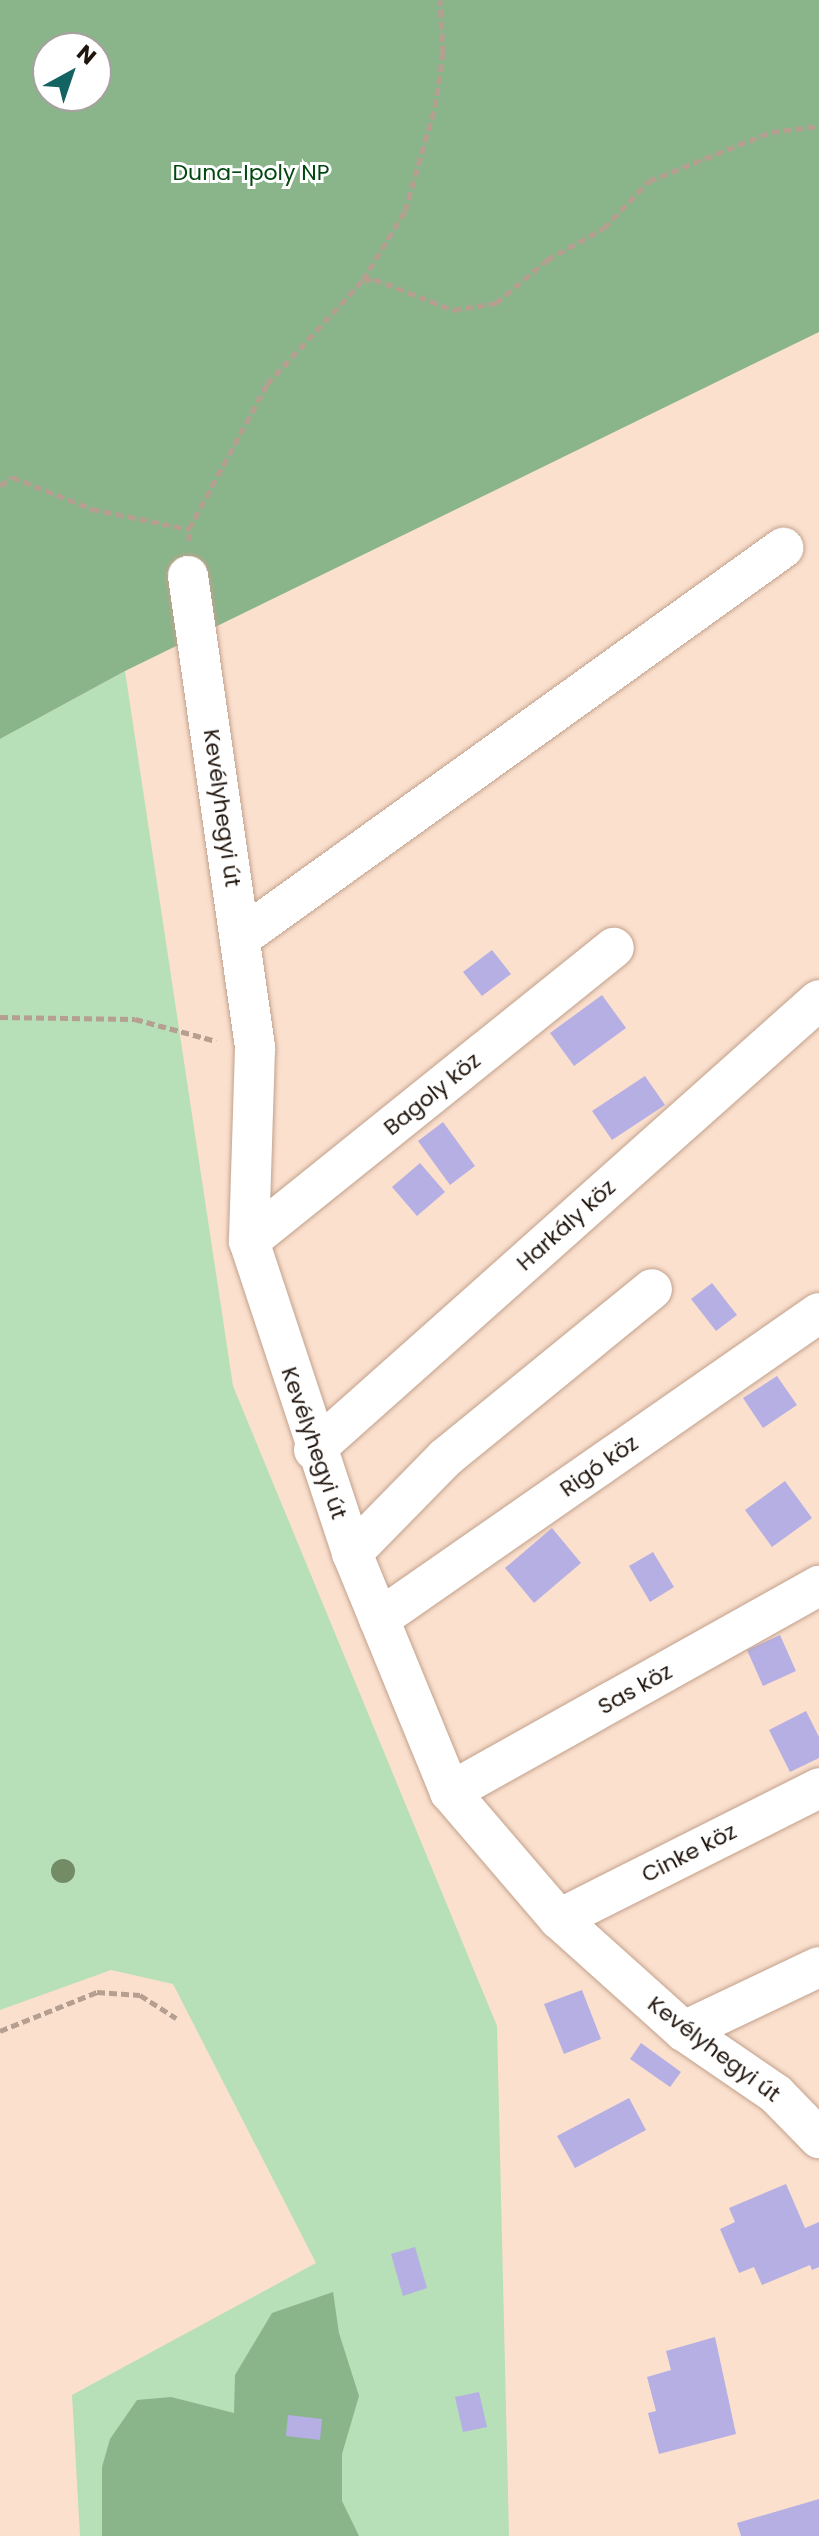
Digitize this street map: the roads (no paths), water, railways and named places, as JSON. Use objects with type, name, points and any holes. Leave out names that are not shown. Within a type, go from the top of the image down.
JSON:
[{"type":"street","points":[[240,938],[783,548]]},
{"type":"street","name":"Kevélyhegyi út","points":[[188,576],[255,1048],[249,1241],[314,1450],[352,1553],[450,1792],[559,1919],[684,2031],[776,2094],[819,2138]]},
{"type":"street","name":"Bagoly köz","points":[[249,1241],[614,948]]},
{"type":"street","name":"Harkály köz","points":[[314,1450],[819,1000]]},
{"type":"street","points":[[352,1553],[445,1458],[652,1289]]},
{"type":"street","name":"Rigó köz","points":[[379,1619],[819,1313]]},
{"type":"street","name":"Sas köz","points":[[450,1792],[819,1586]]},
{"type":"street","name":"Cinke köz","points":[[559,1919],[819,1788]]},
{"type":"street","points":[[684,2031],[819,1967]]},
{"type":"park label","name":"Duna-Ipoly NP","points":[[251,173]]}]
